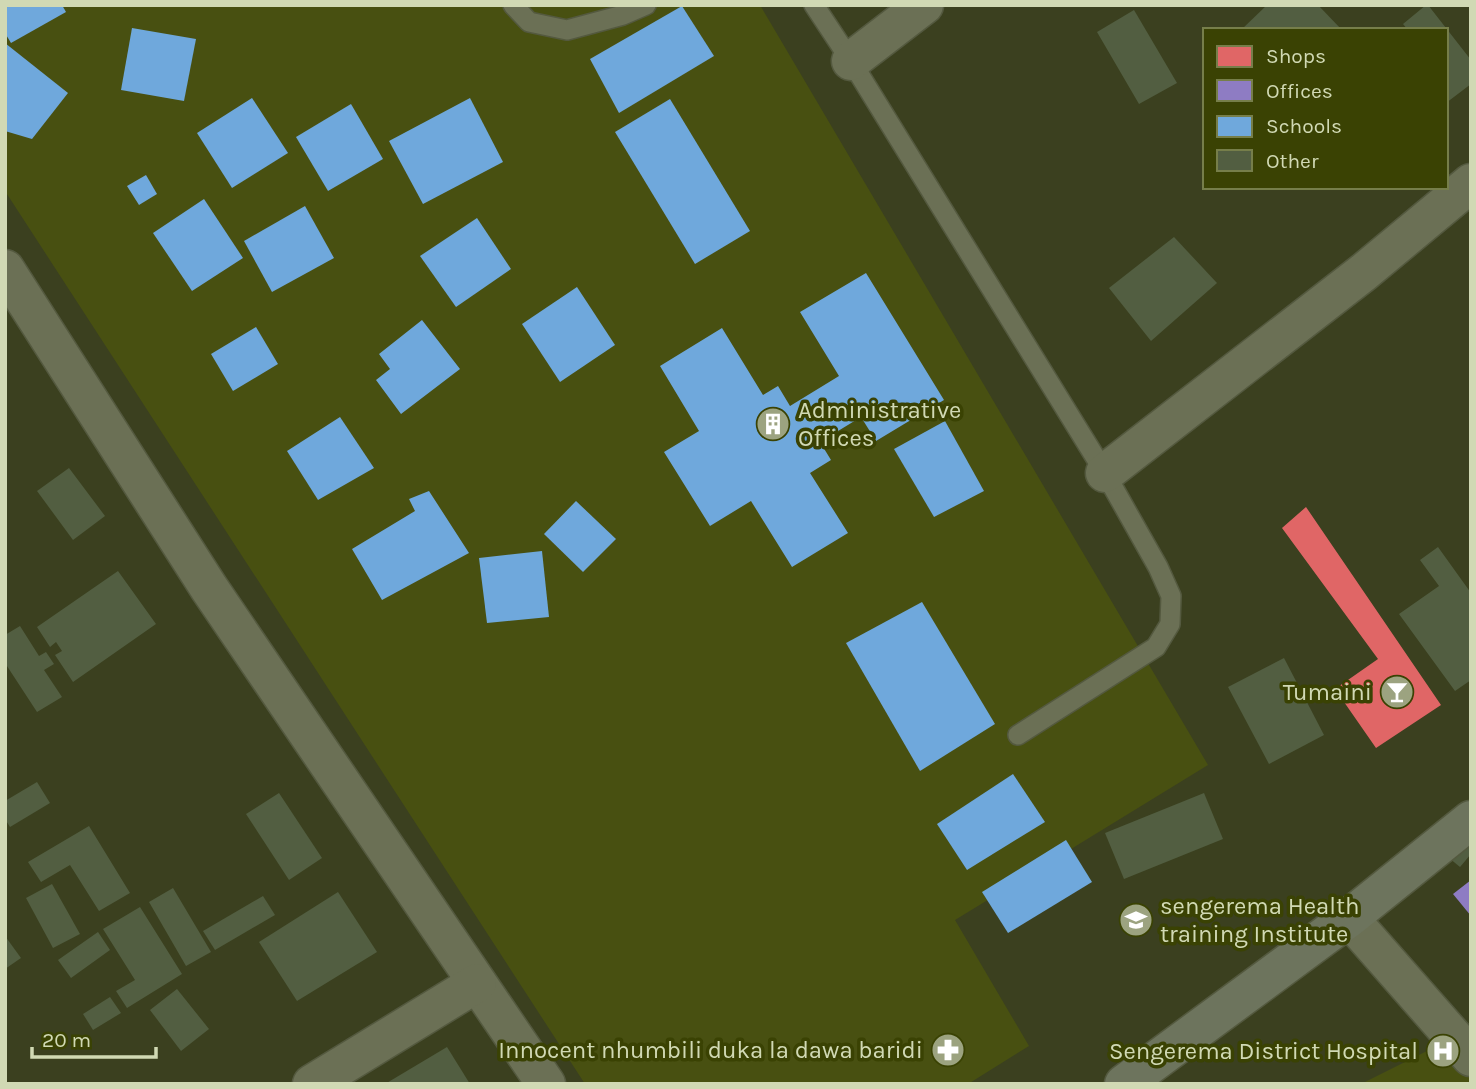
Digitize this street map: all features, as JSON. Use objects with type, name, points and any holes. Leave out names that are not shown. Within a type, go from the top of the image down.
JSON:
[{"type":"main road","points":[[1124,1084],[1349,918],[1471,820]]},
{"type":"street","points":[[851,61],[924,5]]},
{"type":"street","points":[[1105,473],[1364,272],[1471,183]]},
{"type":"street","points":[[5,269],[209,588],[546,1084]]},
{"type":"street","points":[[1349,918],[1471,1057]]},
{"type":"street","points":[[312,1084],[477,983]]},
{"type":"lane","points":[[513,5],[529,22],[567,30],[623,15],[646,5]]},
{"type":"lane","points":[[814,5],[1105,473],[1158,567],[1171,596],[1170,624],[1156,647],[1018,736]]},
{"type":"shaded area","points":[[5,5],[760,5],[1208,765],[955,920],[1029,1046],[968,1084],[585,1084],[5,191]]},
{"type":"shaded area","name":"Sengerema District Hospital","points":[[1451,1039],[1471,1063],[1471,1084],[1361,1084]]},
{"type":"building: Shops","points":[[1306,507],[1441,705],[1376,748],[1335,689],[1378,659],[1282,528]]},
{"type":"building: Offices","points":[[1471,880],[1471,916],[1453,894]]},
{"type":"building: Schools","points":[[5,5],[62,5],[66,12],[11,43],[5,33]]},
{"type":"building: Schools","points":[[682,6],[714,56],[619,113],[590,59]]},
{"type":"building: Schools","points":[[132,28],[196,39],[184,101],[121,90]]},
{"type":"building: Schools","points":[[5,43],[68,93],[32,139],[5,131]]},
{"type":"building: Schools","points":[[252,98],[288,153],[232,188],[197,133]]},
{"type":"building: Schools","points":[[470,98],[503,162],[423,204],[389,141]]},
{"type":"building: Schools","points":[[670,99],[750,231],[695,264],[615,132]]},
{"type":"building: Schools","points":[[351,104],[383,159],[328,191],[296,137]]},
{"type":"building: Schools","points":[[146,175],[157,194],[139,205],[127,186]]},
{"type":"building: Schools","points":[[204,199],[243,258],[192,291],[153,233]]},
{"type":"building: Schools","points":[[305,206],[334,258],[272,292],[244,241]]},
{"type":"building: Schools","points":[[477,218],[511,269],[456,307],[420,256]]},
{"type":"building: Schools","name":"Administrative Offices","points":[[866,273],[944,400],[876,441],[861,417],[820,442],[831,460],[810,473],[848,533],[792,567],[751,501],[710,526],[664,452],[699,431],[660,366],[722,328],[763,395],[778,386],[790,406],[839,376],[800,312]]},
{"type":"building: Schools","points":[[577,287],[615,345],[560,382],[522,324]]},
{"type":"building: Schools","points":[[422,320],[460,369],[401,414],[376,380],[390,369],[379,354]]},
{"type":"building: Schools","points":[[256,327],[278,364],[233,391],[211,354]]},
{"type":"building: Schools","points":[[340,417],[374,468],[318,500],[287,451]]},
{"type":"building: Schools","points":[[945,421],[984,491],[934,517],[894,449]]},
{"type":"building: Schools","points":[[429,491],[469,553],[382,600],[352,549],[415,511],[409,499]]},
{"type":"building: Schools","points":[[576,501],[616,539],[583,572],[544,534]]},
{"type":"building: Schools","points":[[542,551],[549,617],[487,623],[479,558]]},
{"type":"building: Schools","points":[[922,602],[995,724],[920,771],[846,643]]},
{"type":"building: Schools","points":[[1013,774],[1045,822],[967,870],[937,824]]},
{"type":"building: Schools","points":[[1066,840],[1092,882],[1008,933],[982,892]]},
{"type":"building: Other","points":[[1267,5],[1318,5],[1340,28],[1243,28]]},
{"type":"building: Other","points":[[1428,5],[1446,28],[1406,28],[1403,24]]},
{"type":"building: Other","points":[[1134,10],[1177,83],[1139,104],[1097,32]]},
{"type":"building: Other","points":[[1448,31],[1471,60],[1471,84],[1448,101]]},
{"type":"building: Other","points":[[1174,237],[1217,283],[1151,341],[1109,288]]},
{"type":"building: Other","points":[[69,468],[105,516],[73,540],[37,491]]},
{"type":"building: Other","points":[[1438,547],[1471,593],[1471,680],[1455,691],[1399,614],[1439,586],[1420,560]]},
{"type":"building: Other","points":[[118,571],[156,624],[73,682],[55,655],[62,651],[56,642],[50,647],[37,627]]},
{"type":"building: Other","points":[[20,626],[39,656],[46,652],[54,664],[44,670],[62,697],[37,712],[5,663],[5,635]]},
{"type":"building: Other","points":[[1284,658],[1324,735],[1269,764],[1228,687]]},
{"type":"building: Other","points":[[37,782],[50,803],[10,827],[5,819],[5,801]]},
{"type":"building: Other","points":[[279,793],[322,858],[289,880],[246,814]]},
{"type":"building: Other","points":[[1204,793],[1223,839],[1124,879],[1105,833]]},
{"type":"building: Other","points":[[89,826],[130,893],[99,911],[70,865],[41,882],[28,862]]},
{"type":"building: Other","points":[[1471,832],[1471,854],[1460,867],[1449,858]]},
{"type":"building: Other","points":[[52,884],[80,934],[53,948],[26,898]]},
{"type":"building: Other","points":[[173,888],[211,952],[186,966],[149,902]]},
{"type":"building: Other","points":[[338,892],[377,952],[297,1001],[259,942]]},
{"type":"building: Other","points":[[263,896],[275,915],[215,950],[203,931]]},
{"type":"building: Other","points":[[140,907],[182,974],[127,1008],[116,991],[135,980],[103,929]]},
{"type":"building: Other","points":[[98,932],[110,950],[71,978],[58,960]]},
{"type":"building: Other","points":[[5,936],[21,958],[5,969]]},
{"type":"building: Other","points":[[177,989],[209,1029],[181,1051],[150,1010]]},
{"type":"building: Other","points":[[110,997],[121,1013],[93,1030],[83,1014]]},
{"type":"building: Other","points":[[447,1047],[470,1084],[385,1084]]},
{"type":"place","name":"Administrative Offices","points":[[773,424]]},
{"type":"place","name":"Tumaini","points":[[1397,692]]},
{"type":"place","name":"sengerema Health training Institute","points":[[1136,920]]},
{"type":"place","name":"Innocent nhumbili duka la dawa baridi","points":[[948,1050]]},
{"type":"place","name":"Sengerema District Hospital","points":[[1443,1051]]}]
